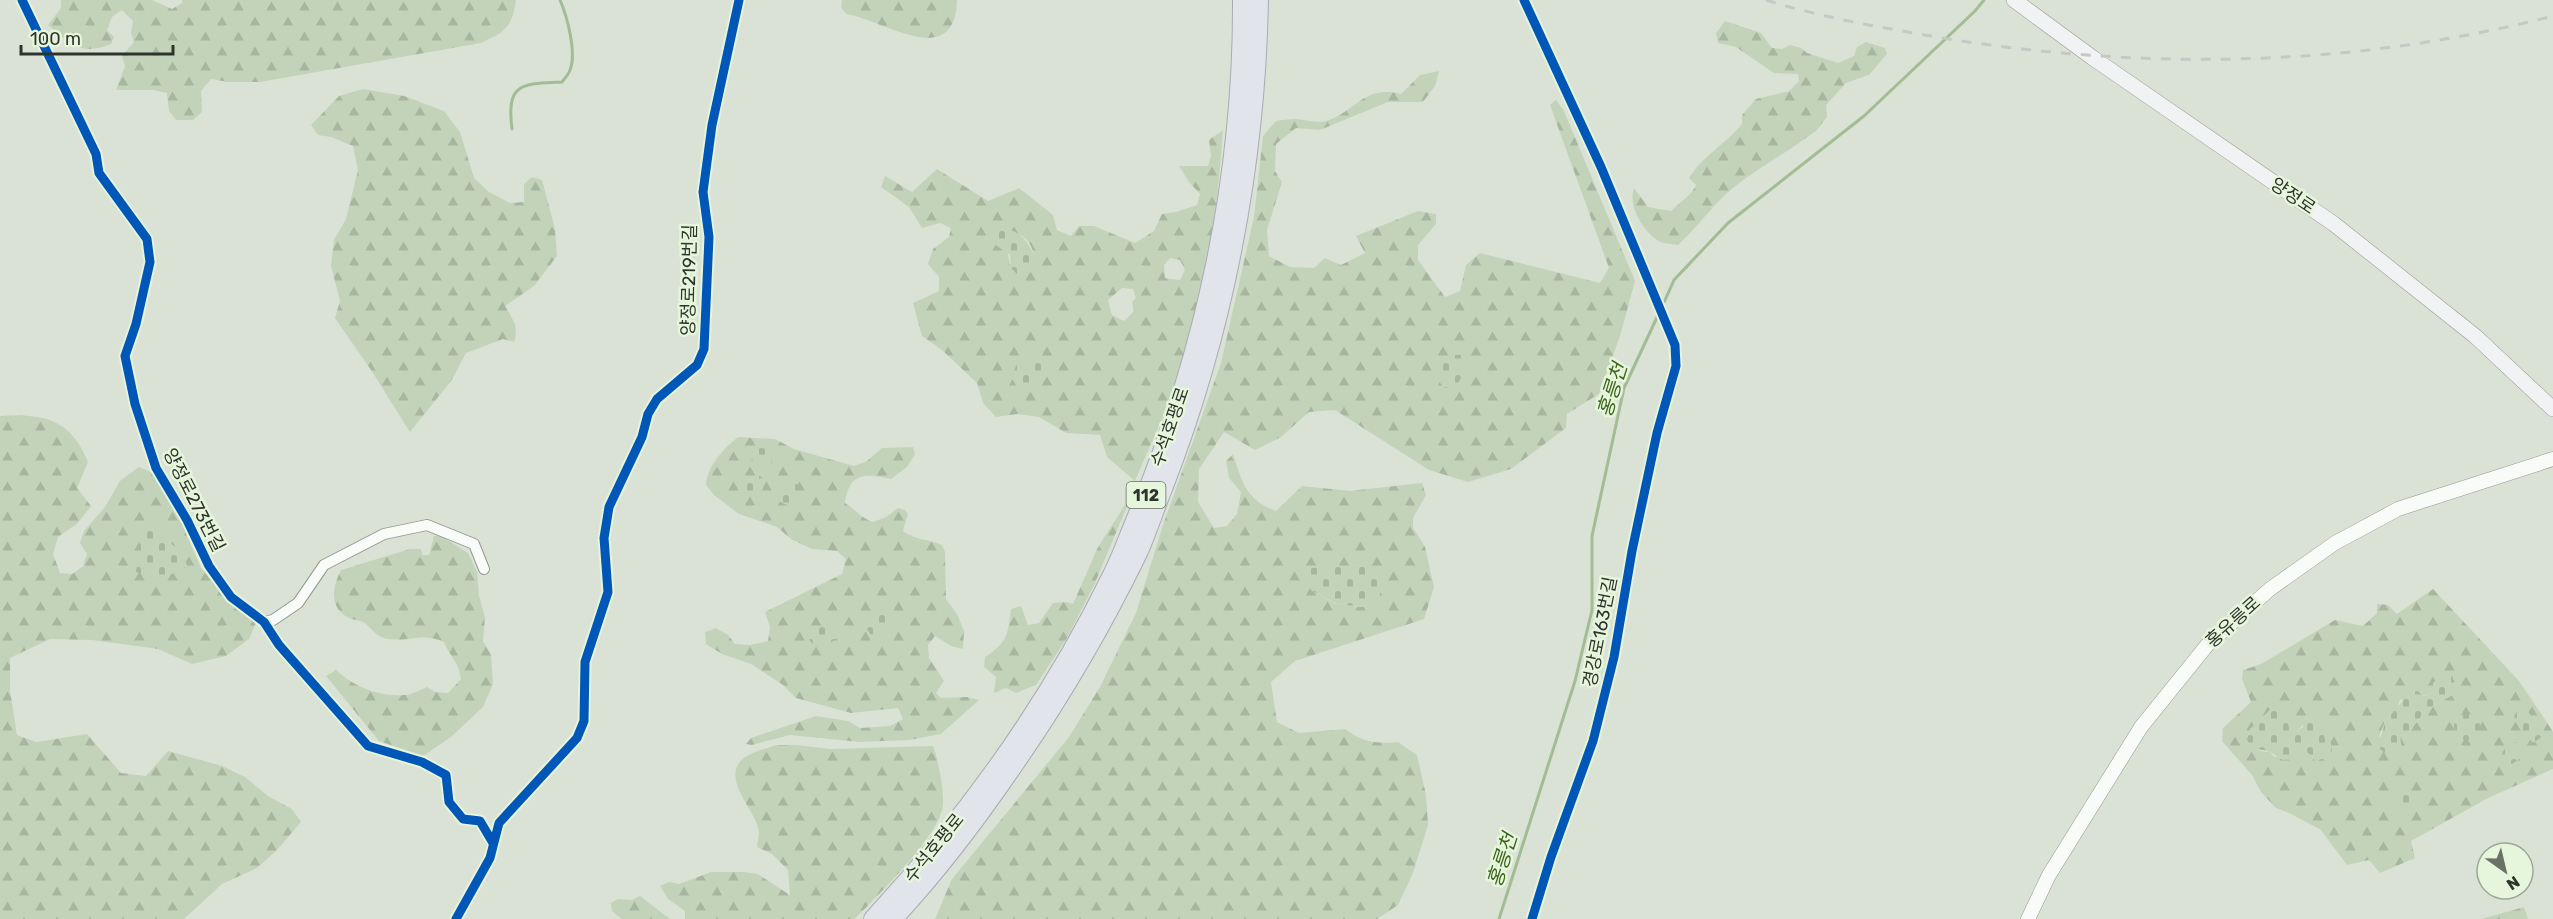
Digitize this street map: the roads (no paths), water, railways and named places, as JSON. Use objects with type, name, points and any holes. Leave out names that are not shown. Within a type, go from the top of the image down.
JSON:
[{"type":"highway","name":"수석호평로","points":[[873,919],[925,862],[990,776],[1061,670],[1112,577],[1153,478],[1187,379],[1219,256],[1234,139],[1242,42],[1242,0]]},
{"type":"highway","name":"수석호평로","points":[[893,919],[911,900],[984,807],[1038,730],[1090,646],[1139,550],[1175,458],[1203,374],[1227,278],[1242,195],[1249,137],[1259,0]]},
{"type":"main road","name":"양정로","points":[[2016,2],[2093,58],[2334,224],[2475,336],[2553,409]]},
{"type":"street","name":"양정로273번길","points":[[22,0],[96,154],[99,173],[147,239],[150,262],[136,324],[125,356],[135,404],[156,468],[187,520],[209,566],[231,597],[264,622],[279,645],[368,746],[422,762],[446,775],[448,802],[463,819],[480,821],[493,843]]},
{"type":"street","name":"양정로219번길","points":[[456,919],[490,858],[499,823],[577,738],[584,720],[585,662],[608,592],[604,538],[609,507],[642,437],[648,414],[657,399],[697,365],[704,349],[709,237],[704,192],[712,125],[739,0]]},
{"type":"street","name":"경강로163번길","points":[[1524,0],[1601,167],[1675,345],[1676,366],[1657,433],[1632,551],[1614,657],[1593,741],[1551,857],[1532,919]]},
{"type":"street","name":"홍유릉로","points":[[2028,919],[2049,875],[2141,727],[2208,644],[2270,589],[2335,543],[2398,509],[2553,459]]},
{"type":"street","points":[[264,622],[273,620],[298,603],[324,565],[384,534],[427,525],[474,544],[484,569]]},
{"type":"waterway","points":[[512,129],[512,102],[515,94],[527,85],[562,82],[569,72],[572,63],[572,45],[566,15],[560,0]]},
{"type":"waterway","name":"홍릉천","points":[[1662,307],[1674,280],[1728,223],[1864,116],[1984,0]]},
{"type":"waterway","name":"홍릉천","points":[[1499,919],[1575,681],[1592,610],[1592,536],[1624,388],[1659,313]]},
{"type":"railway","points":[[1766,0],[1851,21],[1983,44],[2065,53],[2147,58],[2229,59],[2310,55],[2392,47],[2472,34],[2553,16]]}]
